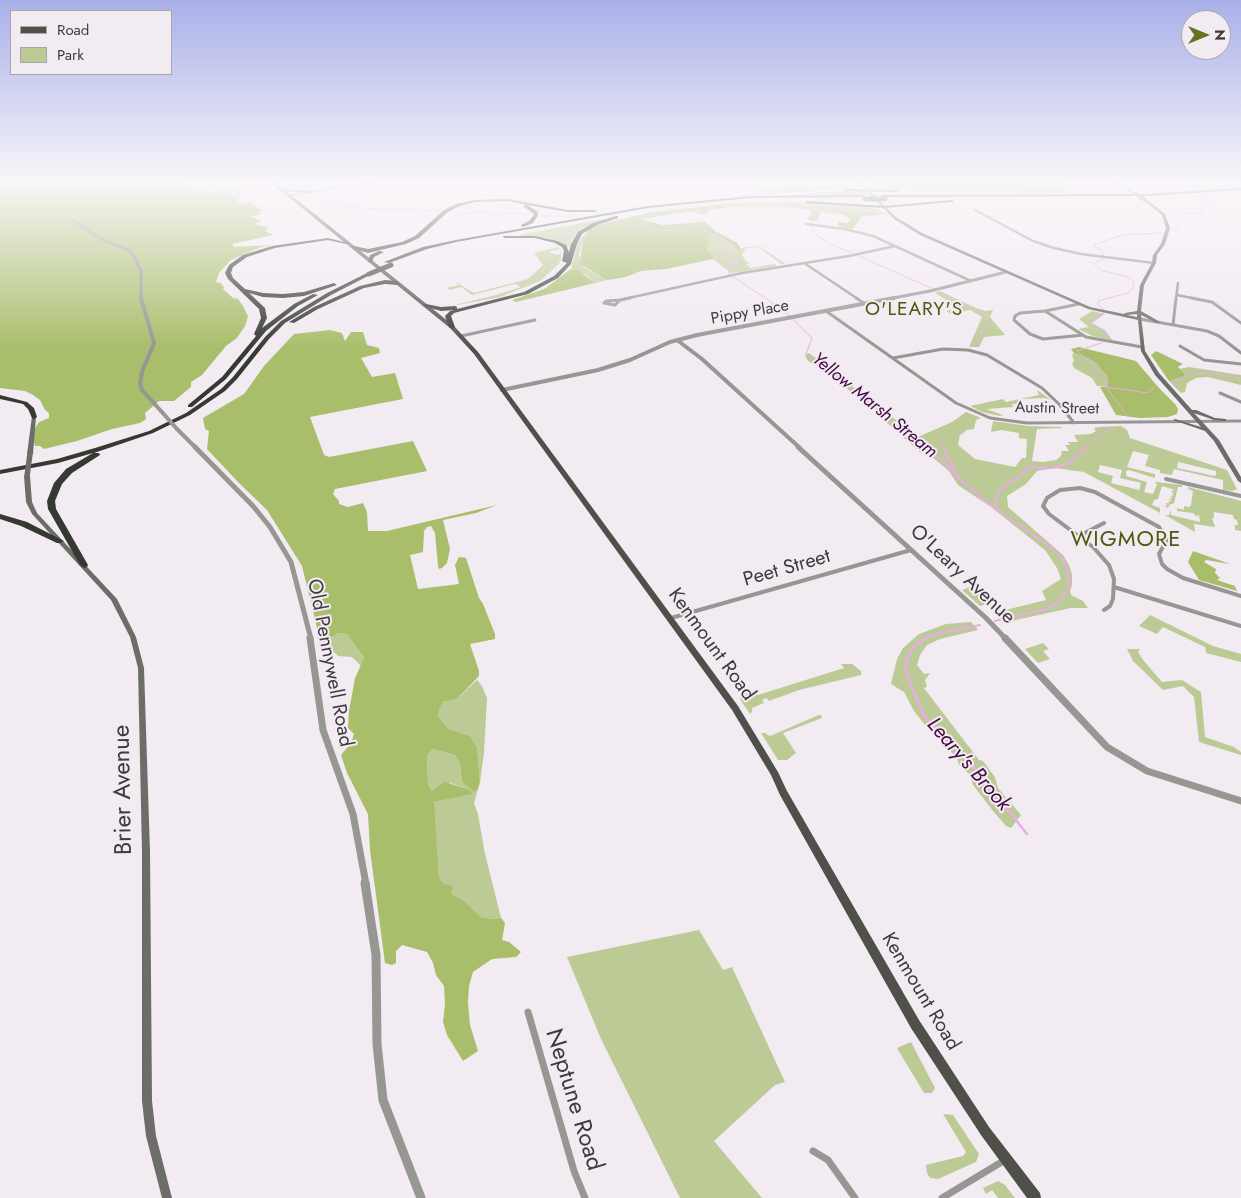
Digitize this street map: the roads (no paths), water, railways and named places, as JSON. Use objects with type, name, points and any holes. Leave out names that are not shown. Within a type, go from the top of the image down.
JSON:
[{"type":"highway","points":[[317,241],[330,238]]},
{"type":"highway","points":[[354,248],[368,251],[404,243],[415,238]]},
{"type":"highway","points":[[370,261],[371,257],[375,254],[406,246],[423,238]]},
{"type":"highway","points":[[237,285],[255,294],[283,296],[304,294],[367,273],[425,248],[476,238]]},
{"type":"highway","points":[[389,263],[431,251],[494,238]]},
{"type":"highway","points":[[488,239],[497,238]]},
{"type":"highway","points":[[426,306],[450,309],[491,301],[520,292],[551,276],[563,265],[567,254],[566,248],[561,244],[544,238]]},
{"type":"highway","points":[[452,327],[448,316],[452,312],[526,293],[556,277],[569,263],[577,238]]},
{"type":"highway","points":[[254,341],[264,313],[260,304],[237,285],[228,273],[231,266],[239,260],[269,248],[332,239],[346,243]]},
{"type":"highway","points":[[84,565],[52,510],[51,501],[54,492],[58,483],[69,471],[87,459],[167,425],[208,402],[235,378],[267,338],[292,316],[367,273]]},
{"type":"highway","points":[[250,358],[287,326],[316,308],[362,286],[385,282],[397,283]]},
{"type":"highway","points":[[0,467],[81,450],[137,432],[170,417],[196,402],[210,391],[224,378],[254,341],[274,321],[296,305],[334,285]]},
{"type":"highway","points":[[0,398],[25,403],[31,408],[34,417]]},
{"type":"highway","points":[[0,402],[20,407],[34,417]]},
{"type":"highway","points":[[0,472],[78,456],[133,439]]},
{"type":"highway","points":[[0,516],[24,524],[60,541]]},
{"type":"main road","name":"Kenmount Road","points":[[340,238],[461,336],[719,684],[750,732],[915,1024],[985,1131],[1035,1198]]},
{"type":"main road","points":[[930,238],[1080,304],[1103,312],[1140,319]]},
{"type":"main road","points":[[1165,238],[1155,255],[1154,263],[1142,285],[1139,312],[1142,347],[1154,370],[1210,432],[1240,477]]},
{"type":"main road","points":[[1117,314],[1139,312],[1158,322]]},
{"type":"main road","points":[[1117,314],[1140,326]]},
{"type":"main road","points":[[1140,326],[1145,322],[1158,322]]},
{"type":"main road","points":[[1186,406],[1204,416],[1224,420]]},
{"type":"main road","points":[[1175,420],[1185,416],[1186,406]]},
{"type":"main road","name":"Brier Avenue","points":[[34,417],[27,476],[29,502],[35,514],[114,598],[124,615],[133,637],[141,668],[146,842],[147,1101],[153,1143],[167,1198]]},
{"type":"main road","points":[[1175,420],[1210,432]]},
{"type":"main road","points":[[1210,432],[1212,424],[1224,420]]},
{"type":"street","name":"Old Pennywell Road","points":[[100,238],[131,251],[141,270],[141,300],[152,331],[154,343],[142,372],[140,384],[142,390],[177,429],[259,513],[280,544],[295,574],[313,649],[323,730],[353,814],[364,874],[376,955],[377,1044],[383,1100],[421,1198]]},
{"type":"street","points":[[875,238],[970,281]]},
{"type":"street","points":[[1028,238],[1058,249],[1154,263]]},
{"type":"street","points":[[620,300],[615,305],[604,303],[609,300],[620,300],[734,274],[859,254],[895,246]]},
{"type":"street","points":[[804,263],[865,304]]},
{"type":"street","name":"Pippy Place","points":[[502,390],[598,370],[677,340],[930,291],[1006,272]]},
{"type":"street","points":[[1173,325],[1178,283]]},
{"type":"street","points":[[1177,295],[1212,302],[1241,323]]},
{"type":"street","points":[[1080,304],[1045,311],[1020,313],[1015,316],[1014,320],[1030,334],[1043,339],[1083,335]]},
{"type":"street","name":"Austin Street","points":[[826,311],[956,403],[983,416],[1022,423],[1241,420]]},
{"type":"street","points":[[1045,311],[1083,335],[1101,341],[1142,347]]},
{"type":"street","points":[[1140,319],[1213,333],[1241,353]]},
{"type":"street","points":[[461,336],[535,320]]},
{"type":"street","name":"O'Leary Avenue","points":[[677,340],[698,355],[995,626],[1102,743],[1113,752],[1147,771],[1241,800]]},
{"type":"street","points":[[1180,346],[1200,358],[1241,364]]},
{"type":"street","points":[[893,358],[948,348],[968,350],[987,355],[1042,388],[1060,405],[1074,423]]},
{"type":"street","points":[[1220,393],[1241,402]]},
{"type":"street","points":[[1166,479],[1241,496]]},
{"type":"street","points":[[1104,610],[1113,601],[1114,587],[1113,575],[1107,562],[1093,547],[1045,510],[1044,502],[1046,498],[1066,488],[1080,488],[1095,492],[1163,531],[1167,542],[1159,554],[1160,559],[1162,564],[1174,574],[1241,596]]},
{"type":"street","points":[[1079,536],[1104,523]]},
{"type":"street","name":"Peet Street","points":[[671,618],[911,550]]},
{"type":"street","points":[[1114,587],[1241,626]]},
{"type":"street","name":"Neptune Road","points":[[528,1012],[574,1171],[585,1198]]},
{"type":"street","points":[[812,1150],[828,1160],[855,1198]]},
{"type":"street","points":[[942,1198],[1006,1159]]},
{"type":"waterway","points":[[718,238],[728,243],[725,251],[728,254],[726,257],[729,259]]},
{"type":"waterway","points":[[821,238],[830,244],[852,253]]},
{"type":"waterway","name":"Leary's Brook","points":[[1103,339],[1106,332],[1091,324],[1091,322],[1101,316],[1104,310],[1098,304],[1098,301],[1128,293],[1133,288],[1134,282],[1128,277],[1103,271],[1094,264],[1105,258],[1101,250],[1093,245],[1114,238]]},
{"type":"waterway","points":[[727,256],[733,255],[735,251],[728,244]]},
{"type":"waterway","points":[[859,256],[931,288]]},
{"type":"waterway","points":[[729,259],[738,262],[738,264],[730,265]]},
{"type":"waterway","name":"Yellow Marsh Stream","points":[[729,259],[729,274],[783,310],[812,338],[806,354],[861,400],[925,448]]},
{"type":"waterway","points":[[940,292],[986,315],[987,321],[978,342],[973,347]]},
{"type":"waterway","name":"Leary's Brook","points":[[1101,343],[1077,351],[1096,367],[1094,370],[1105,379],[1106,387]]},
{"type":"waterway","points":[[1175,387],[1177,386],[1171,381],[1184,379],[1189,373],[1215,374],[1241,379]]},
{"type":"waterway","points":[[1106,387],[1148,393],[1155,387]]},
{"type":"waterway","name":"Leary's Brook","points":[[1106,387],[1128,417]]},
{"type":"waterway","name":"Leary's Brook","points":[[1085,448],[1102,433],[1114,428]]},
{"type":"waterway","points":[[939,436],[943,448]]},
{"type":"waterway","name":"Yellow Marsh Stream","points":[[923,447],[945,463],[966,485],[994,507]]},
{"type":"waterway","points":[[943,447],[955,472]]},
{"type":"waterway","name":"Leary's Brook","points":[[994,507],[999,491],[1027,470],[1027,467],[1053,468],[1068,464],[1087,447]]},
{"type":"waterway","name":"Leary's Brook","points":[[994,507],[1057,552],[1066,565],[1070,585],[1059,602],[1046,609],[995,621]]},
{"type":"waterway","name":"Leary's Brook","points":[[923,639],[936,634],[980,625]]},
{"type":"waterway","name":"Leary's Brook","points":[[926,638],[913,647],[906,662],[906,673],[924,716],[968,760],[1027,834]]},
{"type":"district","name":"O'LEARY'S","points":[[914,310]]},
{"type":"district","name":"WIGMORE","points":[[1126,541]]}]
